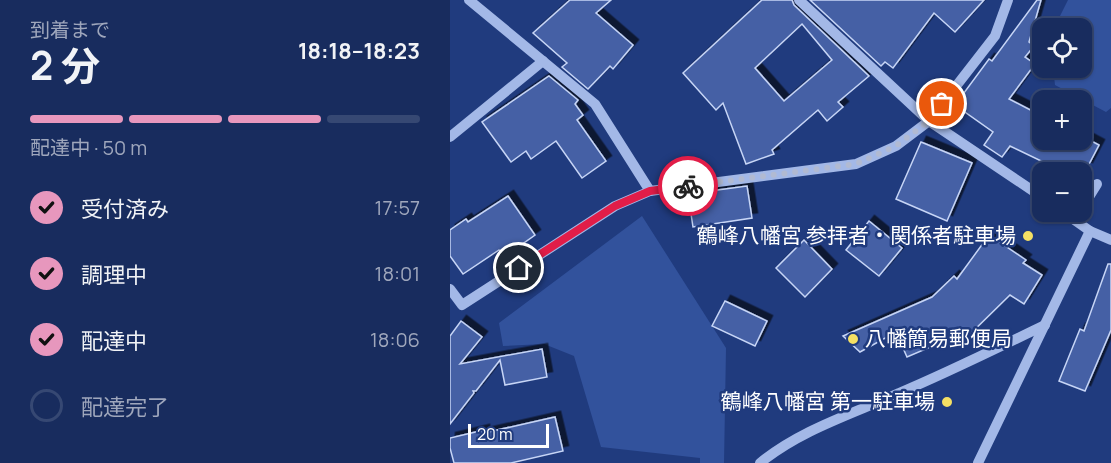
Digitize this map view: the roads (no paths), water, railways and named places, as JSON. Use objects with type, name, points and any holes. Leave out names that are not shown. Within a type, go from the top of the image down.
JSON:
[{"type":"street","points":[[469,0],[595,104],[650,191]]},
{"type":"street","points":[[799,0],[929,121],[1032,190]]},
{"type":"street","points":[[450,289],[462,305],[615,206],[650,191],[856,164],[896,146],[929,121],[995,36],[1008,0]]},
{"type":"street","points":[[450,137],[543,61]]},
{"type":"street","points":[[1092,192],[1097,184]]},
{"type":"street","points":[[1083,222],[1090,231],[1111,240]]},
{"type":"street","points":[[978,463],[1090,231]]},
{"type":"street","points":[[760,463],[777,449],[801,436],[932,379],[1045,325]]},
{"type":"place","name":"鶴峰八幡宮 参拝者・関係者駐車場","points":[[1028,236]]},
{"type":"place","name":"八幡簡易郵便局","points":[[853,339]]},
{"type":"place","name":"鶴峰八幡宮 第一駐車場","points":[[947,402]]}]
